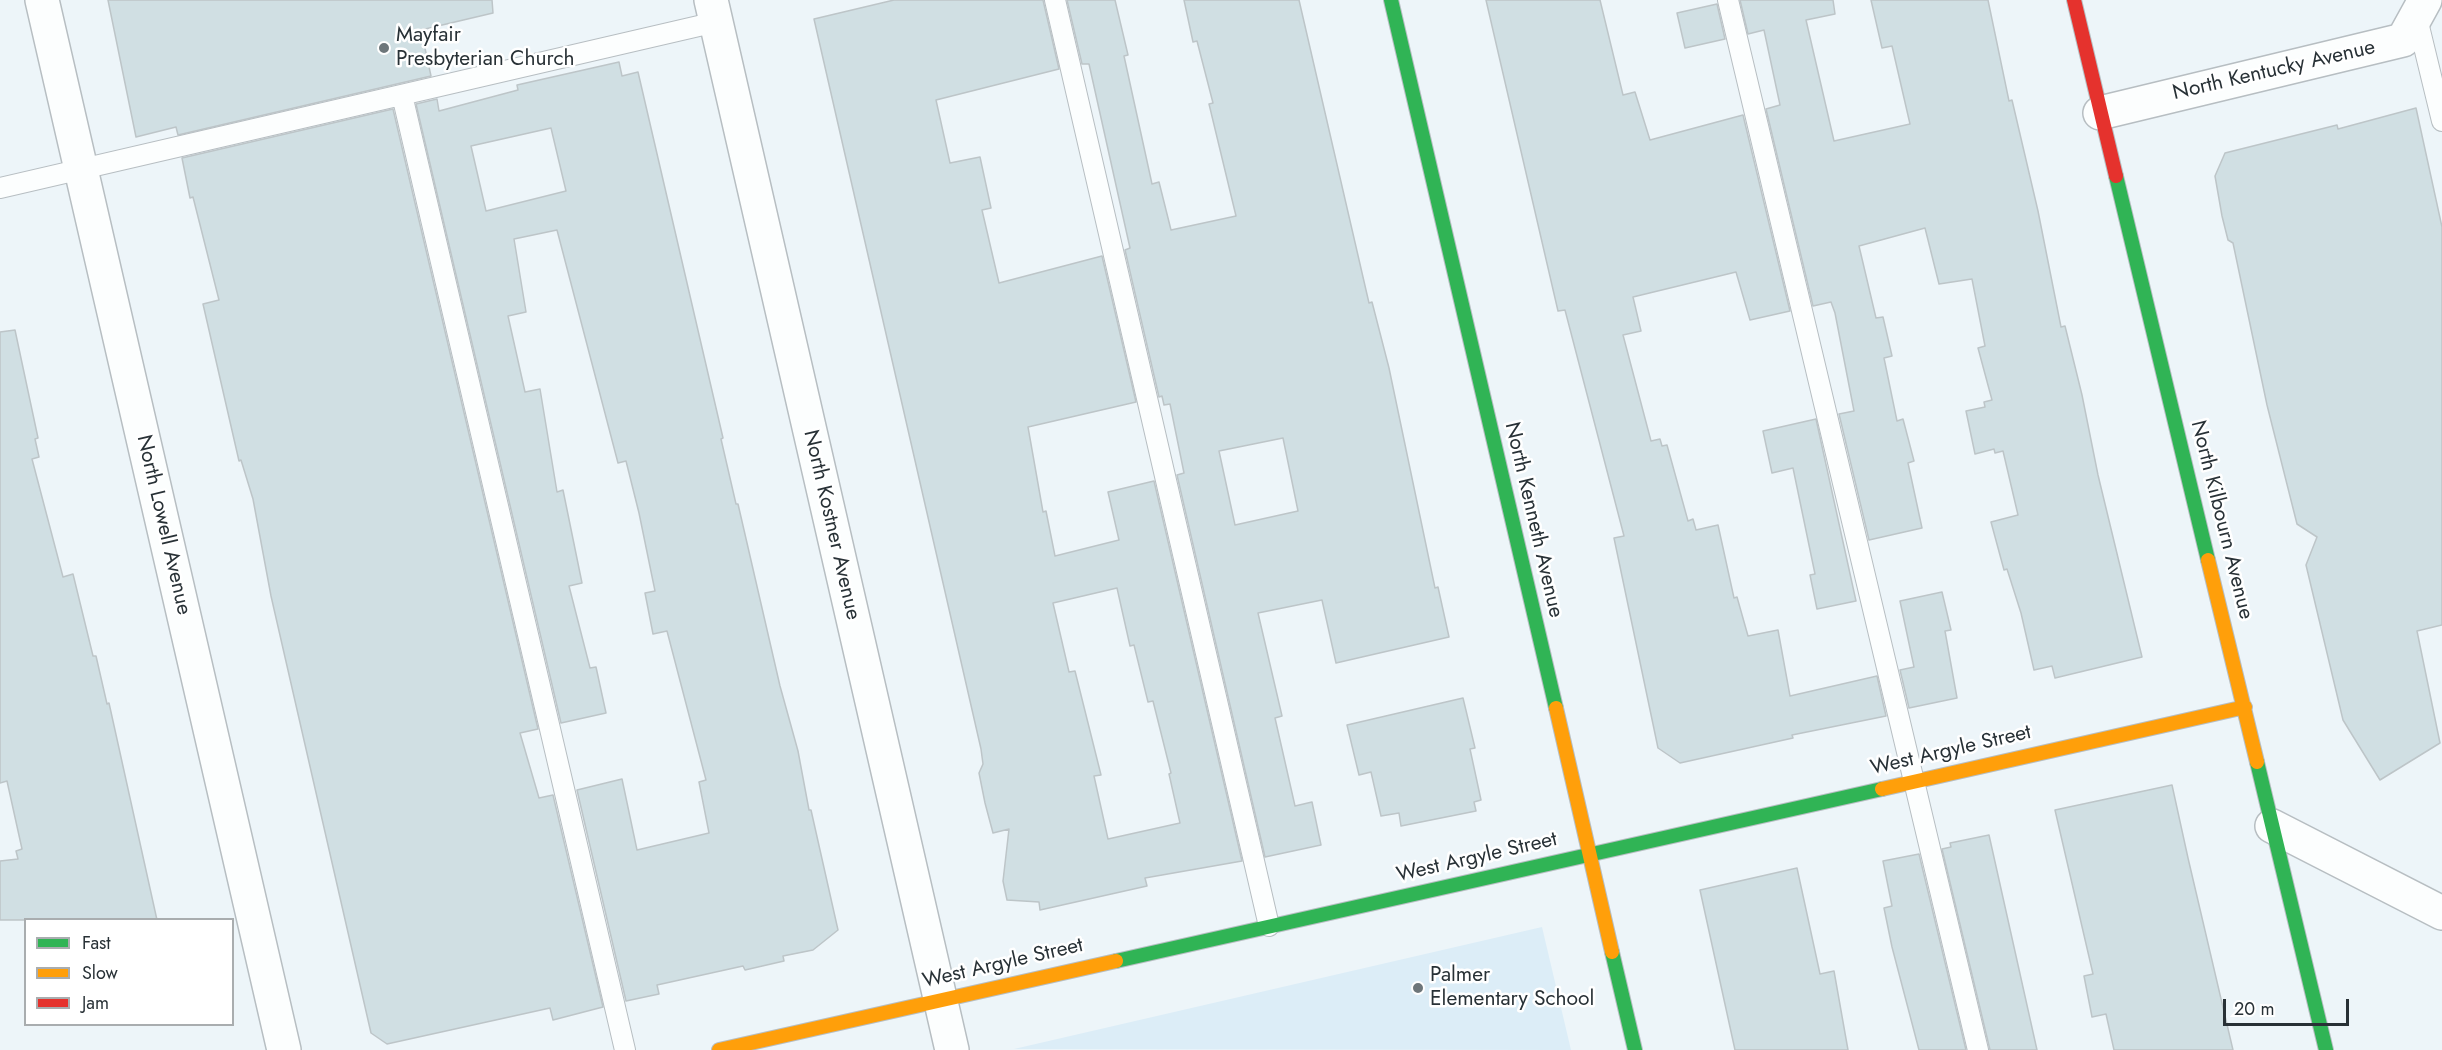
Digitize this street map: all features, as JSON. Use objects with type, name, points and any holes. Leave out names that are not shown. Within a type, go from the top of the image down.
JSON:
[{"type":"street","name":"North Lowell Avenue","points":[[42,0],[284,1050]]},
{"type":"street","name":"North Kenneth Avenue","points":[[1391,0],[1635,1050]]},
{"type":"street","name":"North Kilbourn Avenue","points":[[2074,0],[2326,1050]]},
{"type":"street","name":"North Kentucky Avenue","points":[[2100,113],[2403,40],[2418,6]]},
{"type":"street","name":"North Kostner Avenue","points":[[713,11],[952,1050]]},
{"type":"street","name":"West Argyle Street","points":[[719,1050],[2245,707]]},
{"type":"street","points":[[2272,826],[2442,913]]},
{"type":"lane","points":[[1054,0],[1269,926]]},
{"type":"lane","points":[[1728,0],[1978,1050]]},
{"type":"lane","points":[[2418,6],[2442,121]]},
{"type":"lane","points":[[0,188],[402,95],[713,11]]},
{"type":"lane","points":[[402,95],[625,1050]]},
{"type":"shaded area","name":"Palmer Elementary School","points":[[1542,927],[1571,1050],[1014,1049]]},
{"type":"building","points":[[108,0],[492,0],[493,13],[421,30],[431,76],[178,135],[176,127],[136,137]]},
{"type":"building","points":[[894,0],[1043,0],[1059,69],[936,100],[950,163],[980,157],[991,208],[982,210],[999,283],[1102,256],[1136,402],[1028,427],[1043,512],[1046,511],[1055,556],[1119,540],[1108,492],[1154,481],[1242,861],[1145,878],[1147,886],[1040,910],[1039,902],[1007,900],[1003,881],[1009,829],[993,833],[985,803],[979,773],[983,764],[981,749],[814,19]],"holes":[[[1117,588],[1130,646],[1134,645],[1148,702],[1153,701],[1171,773],[1169,774],[1180,823],[1108,839],[1094,776],[1101,775],[1075,671],[1069,672],[1053,603]]]},
{"type":"building","points":[[1067,0],[1115,0],[1128,55],[1124,56],[1152,184],[1159,182],[1171,230],[1236,216],[1209,104],[1213,103],[1197,41],[1193,42],[1184,0],[1299,0],[1369,303],[1372,302],[1389,368],[1435,588],[1438,587],[1449,637],[1336,663],[1322,600],[1258,613],[1282,716],[1275,718],[1295,806],[1312,802],[1321,845],[1265,857],[1177,475],[1184,473],[1170,404],[1164,405],[1162,396],[1159,397],[1125,250],[1130,248],[1089,64],[1082,64]],"holes":[[[1283,438],[1298,511],[1235,525],[1219,451]]]},
{"type":"building","points":[[1486,0],[1600,0],[1623,95],[1635,92],[1650,140],[1743,115],[1790,311],[1750,320],[1736,272],[1633,297],[1641,331],[1623,335],[1651,441],[1660,439],[1662,446],[1667,445],[1688,521],[1693,519],[1696,530],[1718,525],[1734,598],[1737,597],[1748,636],[1778,630],[1790,696],[1877,676],[1886,716],[1792,735],[1793,738],[1680,763],[1658,748],[1614,538],[1624,536],[1565,310],[1558,311]]},
{"type":"building","points":[[1740,0],[1833,0],[1835,14],[1806,20],[1834,141],[1910,124],[1892,46],[1882,48],[1871,0],[1988,0],[2009,101],[2012,100],[2038,211],[2061,327],[2065,326],[2082,395],[2098,475],[2142,657],[2055,678],[2052,666],[2034,670],[2021,613],[2007,569],[2004,570],[1991,522],[2018,515],[2003,451],[1995,453],[1994,449],[1975,454],[1966,411],[1985,407],[1984,402],[1992,400],[1978,348],[1985,346],[1972,279],[1939,284],[1925,228],[1859,246],[1876,318],[1883,317],[1892,356],[1884,358],[1897,421],[1903,419],[1914,461],[1908,463],[1922,528],[1869,540],[1839,414],[1854,411],[1835,313],[1831,302],[1813,306],[1766,109],[1780,105],[1764,30],[1748,34]]},
{"type":"building","points":[[1717,4],[1725,39],[1685,48],[1677,13]]},
{"type":"building","points":[[619,62],[622,76],[638,72],[723,438],[721,439],[736,504],[738,504],[780,686],[798,751],[809,810],[811,810],[838,930],[813,950],[783,956],[784,961],[745,970],[743,966],[657,985],[659,994],[626,1001],[577,790],[622,779],[637,850],[709,833],[699,782],[706,780],[667,631],[653,634],[645,593],[655,591],[639,513],[626,461],[618,463],[557,230],[514,239],[526,312],[508,316],[525,392],[540,389],[557,492],[563,490],[582,583],[569,586],[590,668],[596,667],[606,713],[561,723],[416,104],[437,99],[439,111],[518,90],[517,85]],"holes":[[[551,128],[566,191],[486,211],[471,146]]]},
{"type":"building","points":[[2416,108],[2442,227],[2442,625],[2417,631],[2440,743],[2380,780],[2343,720],[2306,565],[2317,537],[2297,524],[2267,405],[2233,243],[2228,240],[2222,216],[2215,176],[2225,153],[2337,125],[2338,129]]},
{"type":"building","points":[[393,109],[538,729],[520,733],[539,798],[553,795],[603,1007],[553,1020],[550,1008],[387,1044],[371,1033],[271,596],[253,499],[241,460],[239,461],[203,304],[219,300],[193,197],[190,198],[182,158]]},
{"type":"building","points":[[15,330],[38,438],[35,439],[39,457],[32,459],[63,577],[73,574],[93,656],[96,656],[107,704],[109,703],[157,918],[0,920],[0,861],[18,859],[16,851],[22,849],[7,781],[0,783],[0,332]]},
{"type":"building","points":[[1816,419],[1856,601],[1817,609],[1810,575],[1815,574],[1793,468],[1772,473],[1763,431]]},
{"type":"building","points":[[1942,592],[1951,630],[1945,631],[1957,698],[1909,708],[1900,670],[1914,667],[1900,601]]},
{"type":"building","points":[[1463,698],[1475,748],[1470,749],[1481,800],[1474,802],[1476,811],[1401,826],[1399,813],[1381,816],[1371,772],[1359,775],[1347,725]]},
{"type":"building","points":[[2172,785],[2233,1050],[2114,1050],[2106,1014],[2092,1017],[2084,976],[2093,974],[2055,810]]},
{"type":"building","points":[[1989,835],[2037,1050],[1990,1050],[1942,849],[1951,847],[1950,843]]},
{"type":"building","points":[[1919,854],[1966,1050],[1919,1050],[1892,947],[1884,908],[1892,906],[1883,861]]},
{"type":"building","points":[[1797,868],[1820,974],[1834,971],[1848,1050],[1735,1050],[1700,890]]},
{"type":"traffic: fast","points":[[1391,0],[1556,708]]},
{"type":"traffic: fast","points":[[2116,176],[2208,560]]},
{"type":"traffic: fast","points":[[2257,762],[2326,1050]]},
{"type":"traffic: fast","points":[[1116,961],[1882,789]]},
{"type":"traffic: fast","points":[[1612,952],[1635,1050]]},
{"type":"traffic: slow","points":[[2208,560],[2257,762]]},
{"type":"traffic: slow","points":[[1882,789],[2245,707]]},
{"type":"traffic: slow","points":[[1556,708],[1612,952]]},
{"type":"traffic: slow","points":[[719,1050],[1116,961]]},
{"type":"traffic: jam","points":[[2074,0],[2116,176]]},
{"type":"place","name":"Mayfair Presbyterian Church","points":[[384,48]]},
{"type":"place","name":"Palmer Elementary School","points":[[1418,988]]}]
